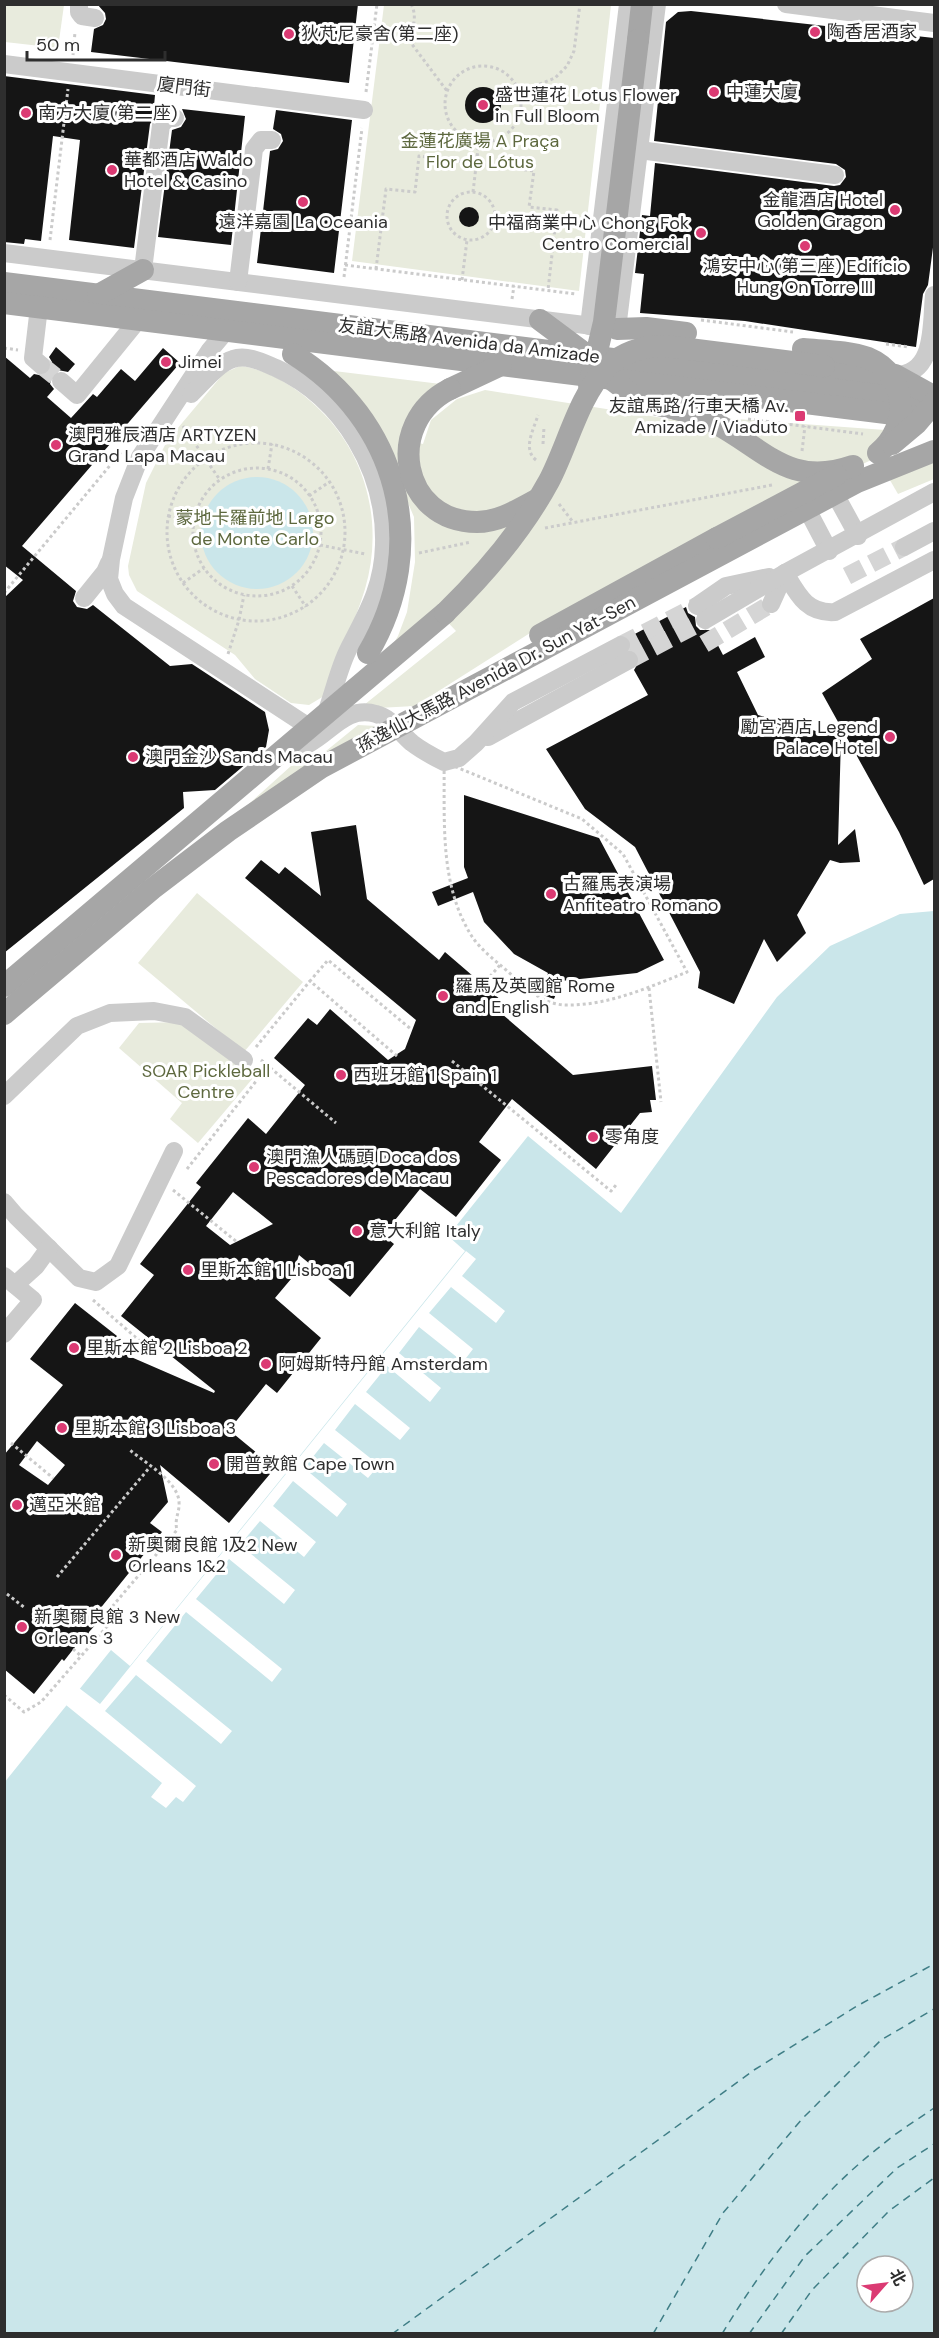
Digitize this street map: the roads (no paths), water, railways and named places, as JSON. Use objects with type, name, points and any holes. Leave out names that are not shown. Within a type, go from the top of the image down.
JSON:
[{"type":"main road","points":[[4,986],[445,613],[502,551],[539,498],[568,443],[583,404],[604,322],[642,4]]},
{"type":"main road","points":[[98,295],[143,270]]},
{"type":"main road","name":"友誼大馬路 Avenida da Amizade","points":[[4,283],[934,400]]},
{"type":"main road","name":"友誼大馬路 Avenida da Amizade","points":[[4,303],[934,419]]},
{"type":"main road","points":[[540,320],[590,356]]},
{"type":"main road","points":[[617,329],[688,326],[860,356],[876,362],[894,381],[902,407],[896,433],[878,453]]},
{"type":"main road","points":[[252,334],[293,354],[328,379],[357,410],[384,455],[394,487],[401,530],[398,573],[384,623],[368,653],[325,714]]},
{"type":"main road","points":[[395,726],[571,616],[878,453],[908,432],[934,400],[895,375],[651,346],[627,353],[611,364],[598,378],[583,404]]},
{"type":"main road","points":[[501,365],[430,401],[411,430],[408,463],[421,494],[446,515],[479,522],[501,517],[539,498]]},
{"type":"main road","points":[[610,379],[640,401],[715,423],[767,458],[794,470],[824,473],[853,466]]},
{"type":"main road","name":"孫逸仙大馬路 Avenida Dr. Sun Yat-Sen","points":[[4,1014],[152,889],[228,831],[322,767],[395,726],[835,494],[893,466],[934,452]]},
{"type":"street","points":[[589,326],[628,4]]},
{"type":"street","points":[[4,253],[617,329],[657,4]]},
{"type":"street","points":[[786,4],[827,7],[934,23]]},
{"type":"street","points":[[79,7],[82,16],[95,18]]},
{"type":"street","name":"廈門街","points":[[4,64],[364,110]]},
{"type":"street","points":[[143,270],[149,189],[168,121]]},
{"type":"street","points":[[238,282],[254,149],[261,140],[272,140]]},
{"type":"street","points":[[639,150],[834,175]]},
{"type":"street","points":[[592,294],[603,300],[621,296]]},
{"type":"street","points":[[895,375],[908,374],[917,369],[931,346],[934,295]]},
{"type":"street","points":[[39,307],[33,358],[41,365]]},
{"type":"street","points":[[60,381],[77,395],[138,320]]},
{"type":"street","points":[[176,418],[210,351],[226,331]]},
{"type":"street","points":[[238,357],[251,359],[294,377],[319,396],[340,418],[366,457],[382,509],[382,563],[371,608],[348,649],[325,714],[222,670],[124,606],[115,594],[110,579],[111,559],[124,498],[140,457],[176,418],[223,364],[238,357]]},
{"type":"street","points":[[701,613],[726,586],[785,573],[858,536],[934,492]]},
{"type":"street","points":[[835,494],[858,536]]},
{"type":"street","points":[[807,509],[829,551]]},
{"type":"street","points":[[897,512],[908,543],[934,531]]},
{"type":"street","points":[[84,598],[105,572],[111,559]]},
{"type":"street","points":[[785,573],[806,605],[822,613],[835,612],[934,560]]},
{"type":"street","points":[[771,604],[785,573]]},
{"type":"street","points":[[284,749],[307,746],[342,718],[358,712],[378,714],[414,744],[444,762],[459,758],[476,744],[625,652]]},
{"type":"street","points":[[4,1095],[77,1026],[110,1013],[154,1011],[185,1017],[248,1056]]},
{"type":"street","points":[[4,1202],[15,1216],[79,1278],[96,1282],[118,1266],[166,1185],[174,1151]]},
{"type":"street","points":[[4,1334],[33,1300],[10,1281],[36,1266],[49,1248]]},
{"type":"water","points":[[257,477],[278,482],[296,494],[308,512],[313,533],[308,554],[296,572],[278,584],[257,589],[236,584],[218,572],[206,554],[201,533],[206,512],[218,494],[236,482]]},
{"type":"water","points":[[934,911],[934,2333],[5,2333],[4,1783],[111,1650],[130,1666],[465,1251],[448,1236],[528,1136],[621,1213],[777,997],[830,946],[900,914]]},
{"type":"tunnel","points":[[41,365],[61,381]]},
{"type":"tunnel","points":[[847,576],[904,547]]},
{"type":"tunnel","points":[[704,644],[771,604]]},
{"type":"tunnel","points":[[621,645],[697,606]]},
{"type":"tunnel","points":[[629,660],[705,620]]},
{"type":"place","name":"陶香居酒家","points":[[815,32]]},
{"type":"place","name":"狄芃尼豪舍(第二座)","points":[[289,34]]},
{"type":"place","name":"中蓮大廈","points":[[714,92]]},
{"type":"place","name":"盛世蓮花 Lotus Flower in Full Bloom","points":[[483,105]]},
{"type":"place","name":"南方大廈(第二座)","points":[[26,113]]},
{"type":"place","name":"華都酒店 Waldo Hotel & Casino","points":[[112,170]]},
{"type":"place","name":"遠洋嘉園 La Oceania","points":[[303,202]]},
{"type":"place","name":"金龍酒店 Hotel Golden Gragon","points":[[895,210]]},
{"type":"place","name":"中福商業中心 Chong Fok Centro Comercial","points":[[701,233]]},
{"type":"place","name":"鴻安中心(第三座) Edifício Hung On Torre III","points":[[805,246]]},
{"type":"place","name":"Jimei","points":[[166,362]]},
{"type":"place","name":"友誼馬路/行車天橋 Av. Amizade / Viaduto","points":[[800,416]]},
{"type":"place","name":"澳門雅辰酒店 ARTYZEN Grand Lapa Macau","points":[[56,445]]},
{"type":"place","name":"勵宮酒店 Legend Palace Hotel","points":[[890,737]]},
{"type":"place","name":"澳門金沙 Sands Macau","points":[[133,757]]},
{"type":"place","name":"古羅馬表演場 Anfiteatro Romano","points":[[551,894]]},
{"type":"place","name":"羅馬及英國館 Rome and English","points":[[443,996]]},
{"type":"place","name":"西班牙館 1 Spain 1","points":[[341,1075]]},
{"type":"place","name":"零角度","points":[[593,1137]]},
{"type":"place","name":"澳門漁人碼頭 Doca dos Pescadores de Macau","points":[[254,1167]]},
{"type":"place","name":"意大利館 Italy","points":[[357,1231]]},
{"type":"place","name":"里斯本館 1 Lisboa 1","points":[[188,1270]]},
{"type":"place","name":"里斯本館 2 Lisboa 2","points":[[74,1348]]},
{"type":"place","name":"阿姆斯特丹館 Amsterdam","points":[[266,1364]]},
{"type":"place","name":"里斯本館 3 Lisboa 3","points":[[62,1428]]},
{"type":"place","name":"開普敦館 Cape Town","points":[[214,1464]]},
{"type":"place","name":"邁亞米館","points":[[17,1505]]},
{"type":"place","name":"新奧爾良館 1及2 New Orleans 1&2","points":[[116,1555]]},
{"type":"place","name":"新奧爾良館 3 New Orleans 3","points":[[22,1627]]},
{"type":"park label","name":"金蓮花廣場 A Praça Flor de Lótus","points":[[480,151]]},
{"type":"park label","name":"蒙地卡羅前地 Largo de Monte Carlo","points":[[255,528]]},
{"type":"park label","name":"SOAR Pickleball Centre","points":[[206,1081]]}]
